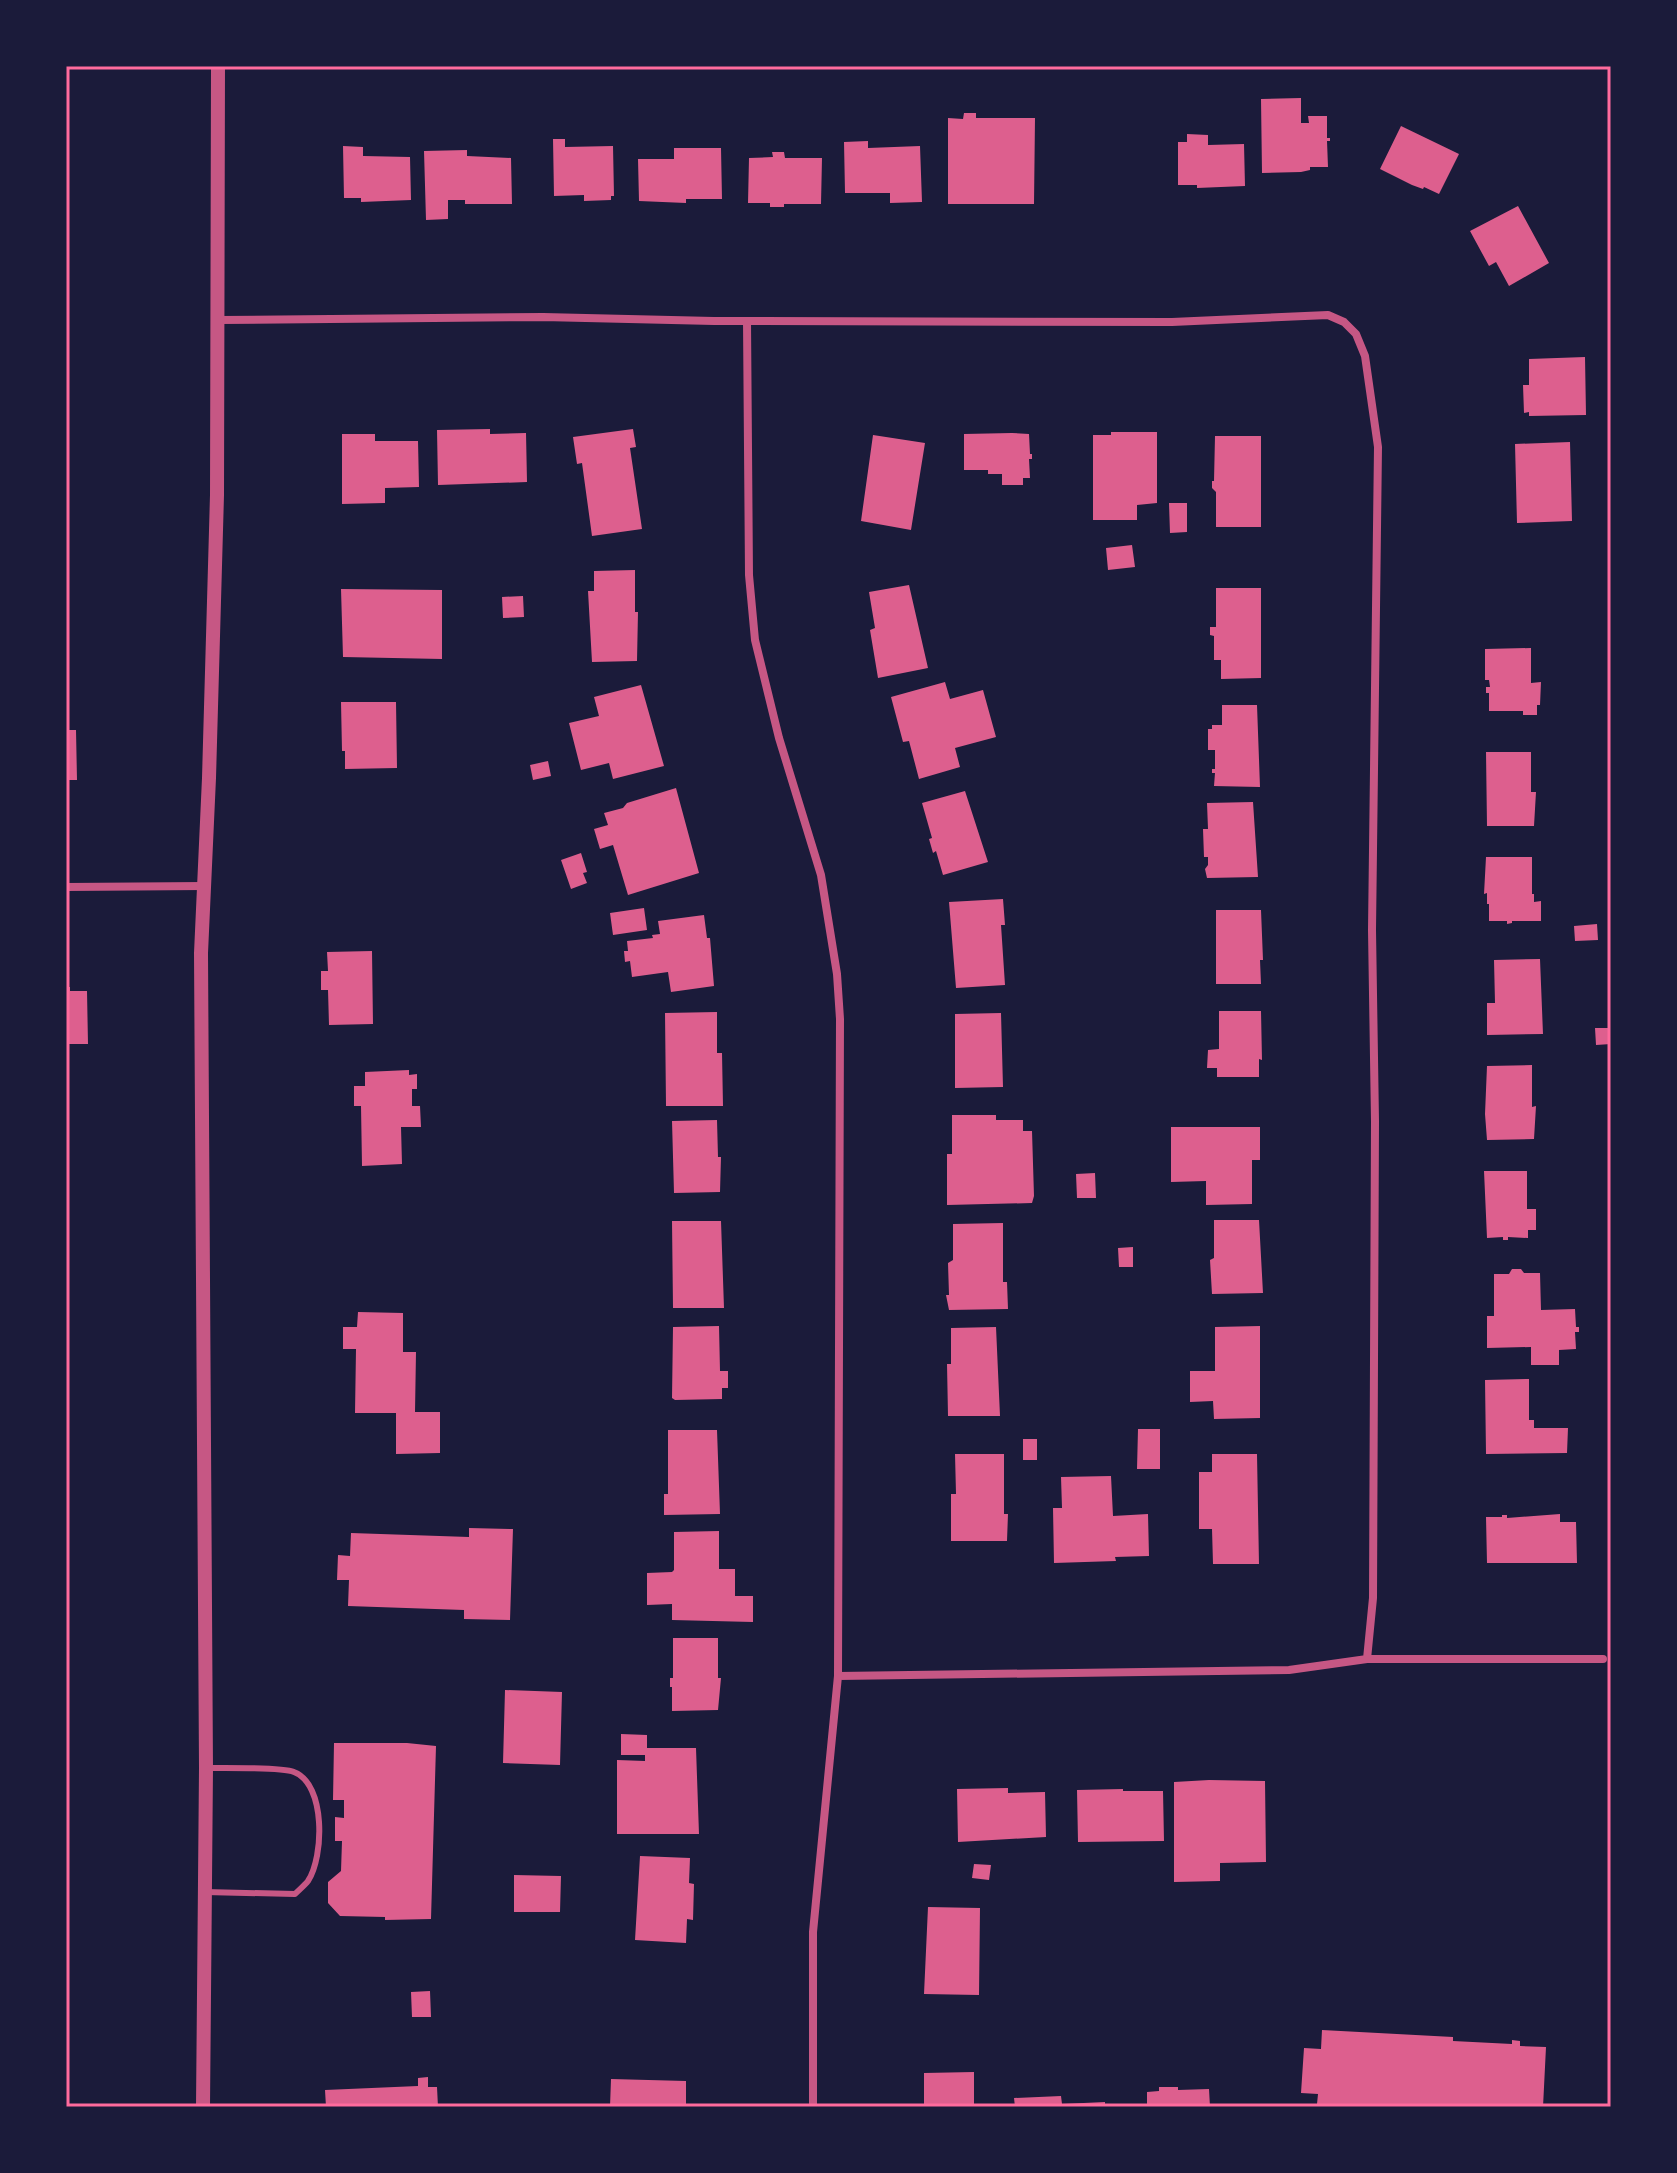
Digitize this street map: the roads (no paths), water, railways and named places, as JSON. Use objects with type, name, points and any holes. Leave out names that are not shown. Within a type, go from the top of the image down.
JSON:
[{"type":"street","points":[[203,2107],[206,1768],[201,983],[217,510],[220,320],[218,66]]},
{"type":"street","points":[[220,320],[543,317],[1172,322],[1328,315],[1344,322],[1356,334],[1365,356],[1378,447],[1372,930],[1375,1121],[1373,1598],[1367,1659]]},
{"type":"street","points":[[747,321],[749,575],[755,640],[779,738],[821,875],[837,974],[840,1033],[838,1676],[813,1932],[813,2107]]},
{"type":"street","points":[[66,887],[205,886]]},
{"type":"street","points":[[838,1676],[1289,1670],[1367,1659],[1603,1659]]},
{"type":"lane","points":[[204,1892],[295,1894],[309,1880],[317,1860],[318,1807],[315,1793],[294,1772],[206,1768]]}]
